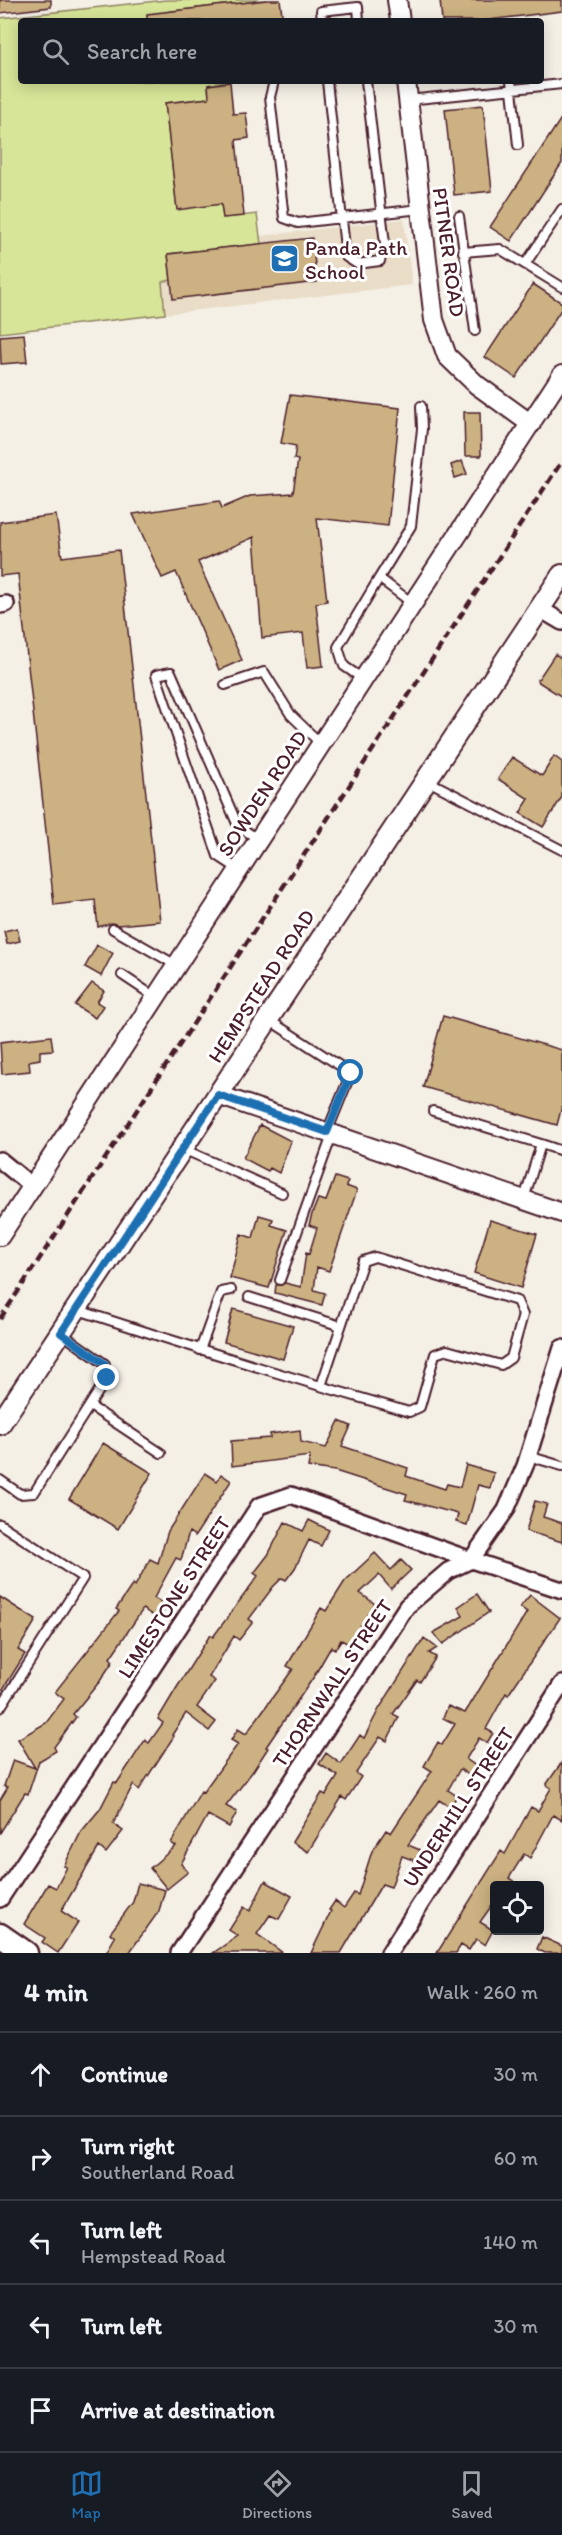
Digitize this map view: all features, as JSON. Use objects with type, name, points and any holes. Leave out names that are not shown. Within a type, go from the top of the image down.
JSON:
[{"type":"main road","name":"HEMPSTEAD ROAD","points":[[0,1424],[562,575]]},
{"type":"main road","points":[[0,1935],[26,1953]]},
{"type":"street","points":[[397,0],[400,18]]},
{"type":"street","name":"PITNER ROAD","points":[[406,84],[434,320],[447,356],[477,385],[531,424]]},
{"type":"street","name":"SOWDEN ROAD","points":[[0,1236],[562,375]]},
{"type":"street","points":[[540,609],[562,622]]},
{"type":"street","points":[[218,1095],[562,1213]]},
{"type":"street","points":[[0,1160],[33,1187]]},
{"type":"street","name":"THORNWALL STREET","points":[[179,1953],[407,1606],[448,1571],[471,1560],[506,1510],[528,1456],[562,1348]]},
{"type":"street","name":"LIMESTONE STREET","points":[[0,1899],[259,1506],[291,1495],[562,1590]]},
{"type":"street","name":"UNDERHILL STREET","points":[[388,1953],[562,1684]]},
{"type":"lane","points":[[322,18],[321,11],[358,7],[359,18]]},
{"type":"lane","points":[[273,84],[270,97],[284,218],[298,223],[420,209]]},
{"type":"lane","points":[[327,84],[346,257],[357,264],[380,261],[385,244],[366,84]]},
{"type":"lane","points":[[511,84],[518,145]]},
{"type":"lane","points":[[408,100],[562,84]]},
{"type":"lane","points":[[526,263],[562,209]]},
{"type":"lane","points":[[459,216],[475,331]]},
{"type":"lane","points":[[463,252],[500,249],[562,287]]},
{"type":"lane","points":[[363,679],[344,666],[337,648],[411,526],[422,429],[421,406]]},
{"type":"lane","points":[[379,578],[412,603]]},
{"type":"lane","points":[[240,869],[218,856],[156,675],[171,672],[238,826],[259,840]]},
{"type":"lane","points":[[225,685],[264,672],[291,715],[321,744]]},
{"type":"lane","points":[[426,781],[562,850]]},
{"type":"lane","points":[[113,928],[156,956],[177,965]]},
{"type":"lane","points":[[122,975],[156,998]]},
{"type":"lane","points":[[268,1019],[351,1073],[280,1280]]},
{"type":"lane","points":[[433,1111],[562,1151]]},
{"type":"lane","points":[[524,1200],[541,1144]]},
{"type":"lane","points":[[183,1149],[282,1193]]},
{"type":"lane","points":[[77,1310],[200,1350],[409,1413],[420,1407],[435,1354],[447,1350],[501,1365],[511,1358],[523,1315],[518,1301],[375,1257],[363,1261],[321,1386]]},
{"type":"lane","points":[[200,1350],[221,1292],[231,1290]]},
{"type":"lane","points":[[249,1297],[341,1326]]},
{"type":"lane","points":[[0,1480],[20,1494],[34,1493],[107,1378],[105,1364],[61,1333]]},
{"type":"lane","points":[[90,1406],[161,1454]]},
{"type":"lane","points":[[528,1456],[562,1466]]},
{"type":"lane","points":[[0,1524],[83,1578],[0,1708]]},
{"type":"shaded area","name":"Panda Path School","points":[[221,204],[223,218],[257,214],[260,236],[404,219],[412,285],[165,314],[155,212]]},
{"type":"green space","points":[[166,0],[267,0],[165,12],[165,18],[18,18],[18,84],[213,84],[208,85],[209,98],[165,103],[177,209],[221,204],[223,218],[257,214],[261,244],[168,254],[171,280],[162,282],[165,314],[0,333],[0,18]]},
{"type":"building","points":[[0,0],[51,0],[51,7],[0,13]]},
{"type":"building","points":[[280,0],[283,18],[147,18],[147,14]]},
{"type":"building","points":[[440,0],[562,0],[562,11],[505,18],[442,18]]},
{"type":"building","points":[[230,84],[233,114],[246,113],[249,138],[236,140],[244,216],[223,218],[221,204],[177,210],[165,103],[209,98],[208,85]]},
{"type":"building","points":[[483,105],[492,191],[454,195],[445,109]]},
{"type":"building","points":[[562,117],[562,163],[511,241],[490,227]]},
{"type":"building","points":[[312,238],[317,282],[173,299],[168,254]]},
{"type":"building","points":[[533,284],[562,303],[562,308],[516,378],[485,357]]},
{"type":"building","points":[[24,334],[27,362],[1,364],[0,336]]},
{"type":"building","points":[[290,395],[400,408],[388,526],[317,518],[327,601],[316,603],[323,666],[307,668],[303,633],[262,638],[254,537],[198,562],[242,660],[219,670],[176,572],[162,578],[133,514],[219,501],[222,508],[250,496],[293,493],[298,460],[294,459],[296,446],[281,443]]},
{"type":"building","points":[[464,412],[480,412],[481,456],[465,456]]},
{"type":"building","points":[[462,461],[467,474],[455,478],[451,465]]},
{"type":"building","points":[[56,515],[62,557],[119,550],[160,921],[118,925],[112,923],[98,927],[95,900],[54,905],[18,574],[0,576],[0,522]]},
{"type":"building","points":[[555,654],[562,659],[562,697],[537,681]]},
{"type":"building","points":[[554,756],[562,762],[562,797],[543,827],[520,813],[529,799],[498,779],[512,757],[542,776]]},
{"type":"building","points":[[17,928],[20,941],[7,944],[4,931]]},
{"type":"building","points":[[97,945],[113,953],[101,976],[85,967]]},
{"type":"building","points":[[92,983],[104,991],[97,1002],[103,1006],[95,1018],[75,1005]]},
{"type":"building","points":[[443,1016],[562,1050],[562,1106],[557,1125],[423,1087]]},
{"type":"building","points":[[51,1036],[53,1050],[40,1051],[40,1059],[29,1061],[30,1071],[2,1074],[0,1042]]},
{"type":"building","points":[[260,1125],[291,1141],[279,1173],[270,1168],[268,1171],[243,1158]]},
{"type":"building","points":[[335,1177],[348,1181],[346,1186],[357,1190],[329,1271],[317,1267],[314,1290],[325,1293],[322,1305],[275,1293],[276,1285],[285,1283],[301,1287],[306,1253],[309,1254],[317,1228],[309,1225],[312,1214],[318,1199],[326,1201]]},
{"type":"building","points":[[259,1215],[273,1219],[271,1225],[287,1230],[269,1288],[230,1278],[241,1234],[253,1238]]},
{"type":"building","points":[[490,1220],[537,1234],[521,1288],[474,1273]]},
{"type":"building","points":[[233,1309],[293,1326],[283,1359],[224,1342]]},
{"type":"building","points":[[339,1421],[351,1426],[342,1446],[408,1468],[406,1476],[445,1489],[447,1484],[460,1487],[466,1465],[494,1473],[490,1488],[478,1485],[467,1525],[456,1522],[458,1514],[405,1500],[407,1494],[335,1471],[308,1467],[310,1456],[232,1466],[231,1441],[270,1438],[270,1434],[300,1430],[301,1442],[326,1448]]},
{"type":"building","points":[[103,1443],[152,1473],[118,1529],[69,1499]]},
{"type":"building","points":[[205,1473],[217,1481],[221,1474],[231,1481],[195,1536],[189,1532],[181,1560],[176,1558],[154,1598],[167,1606],[158,1619],[143,1609],[110,1658],[113,1661],[100,1681],[73,1714],[76,1717],[54,1747],[56,1751],[39,1761],[28,1794],[25,1793],[0,1833],[0,1800],[8,1787],[4,1786],[13,1760],[35,1768],[18,1739],[46,1723],[64,1699],[55,1692],[119,1611],[116,1609],[133,1584],[135,1586],[150,1559],[158,1563],[168,1531]]},
{"type":"building","points":[[535,1501],[547,1504],[543,1517],[562,1523],[562,1542],[526,1531]]},
{"type":"building","points":[[309,1520],[329,1530],[321,1546],[309,1540],[295,1568],[286,1580],[282,1578],[273,1587],[249,1619],[253,1622],[239,1640],[234,1636],[209,1677],[215,1681],[197,1707],[216,1722],[209,1731],[186,1713],[139,1790],[133,1785],[113,1824],[123,1831],[106,1853],[99,1847],[61,1911],[78,1922],[58,1953],[42,1942],[45,1938],[24,1924],[48,1884],[56,1888],[81,1832],[100,1809],[114,1782],[117,1783],[145,1740],[149,1743],[163,1723],[158,1719],[176,1689],[210,1635],[213,1637],[258,1576],[254,1573],[268,1555],[285,1522],[303,1531]]},
{"type":"building","points":[[375,1553],[391,1570],[401,1560],[411,1570],[391,1589],[379,1575],[360,1593],[375,1604],[357,1631],[360,1633],[353,1646],[341,1640],[335,1649],[331,1647],[253,1771],[226,1806],[237,1812],[229,1827],[208,1815],[181,1864],[188,1872],[167,1889],[150,1868],[176,1846],[171,1843],[201,1791],[203,1792],[238,1744],[231,1740],[238,1729],[246,1734],[293,1669],[287,1666],[321,1608],[326,1611],[345,1581]]},
{"type":"building","points":[[477,1594],[489,1612],[443,1644],[433,1633],[463,1616],[458,1607]]},
{"type":"building","points":[[530,1595],[560,1618],[508,1695],[506,1693],[486,1729],[493,1733],[487,1743],[479,1738],[466,1759],[477,1767],[470,1776],[460,1769],[448,1790],[457,1796],[450,1807],[439,1800],[408,1845],[420,1850],[416,1861],[402,1856],[391,1887],[382,1884],[341,1953],[311,1953],[331,1911],[329,1910],[335,1901],[344,1908],[354,1893],[358,1895],[372,1851],[386,1830],[391,1833],[432,1771],[424,1766],[438,1742],[442,1745],[455,1724],[443,1718],[448,1706],[465,1713],[527,1612],[520,1607]]},
{"type":"building","points":[[0,1597],[36,1620],[18,1650],[25,1654],[0,1694]]},
{"type":"building","points":[[424,1638],[437,1648],[429,1653],[436,1657],[420,1682],[417,1680],[393,1714],[399,1717],[387,1741],[380,1737],[356,1773],[361,1777],[346,1800],[342,1797],[308,1852],[292,1842],[322,1793],[326,1795],[338,1776],[319,1764],[326,1753],[341,1764],[360,1735],[364,1738],[379,1709]]},
{"type":"building","points":[[562,1762],[562,1820],[553,1815],[530,1858],[524,1854],[509,1878],[514,1881],[490,1881],[490,1908],[480,1922],[490,1928],[490,1935],[485,1945],[476,1939],[469,1950],[461,1945],[456,1953],[437,1953],[501,1851],[505,1854],[531,1807],[538,1811],[551,1788],[546,1785]]},
{"type":"building","points":[[265,1881],[292,1896],[279,1919],[270,1915],[257,1934],[283,1953],[213,1953],[238,1936],[229,1930],[244,1907],[250,1911]]},
{"type":"building","points":[[138,1883],[165,1890],[159,1911],[129,1953],[106,1953],[115,1937],[110,1933],[133,1902]]},
{"type":"building","points":[[542,1937],[562,1946],[562,1953],[545,1953],[537,1949]]},
{"type":"railway","points":[[0,1319],[562,461]]},
{"type":"place","name":"Panda Path School","points":[[284,259]]},
{"type":"route","points":[[107,1378],[105,1364],[61,1333],[122,1244],[218,1095],[327,1132],[351,1073]]}]
